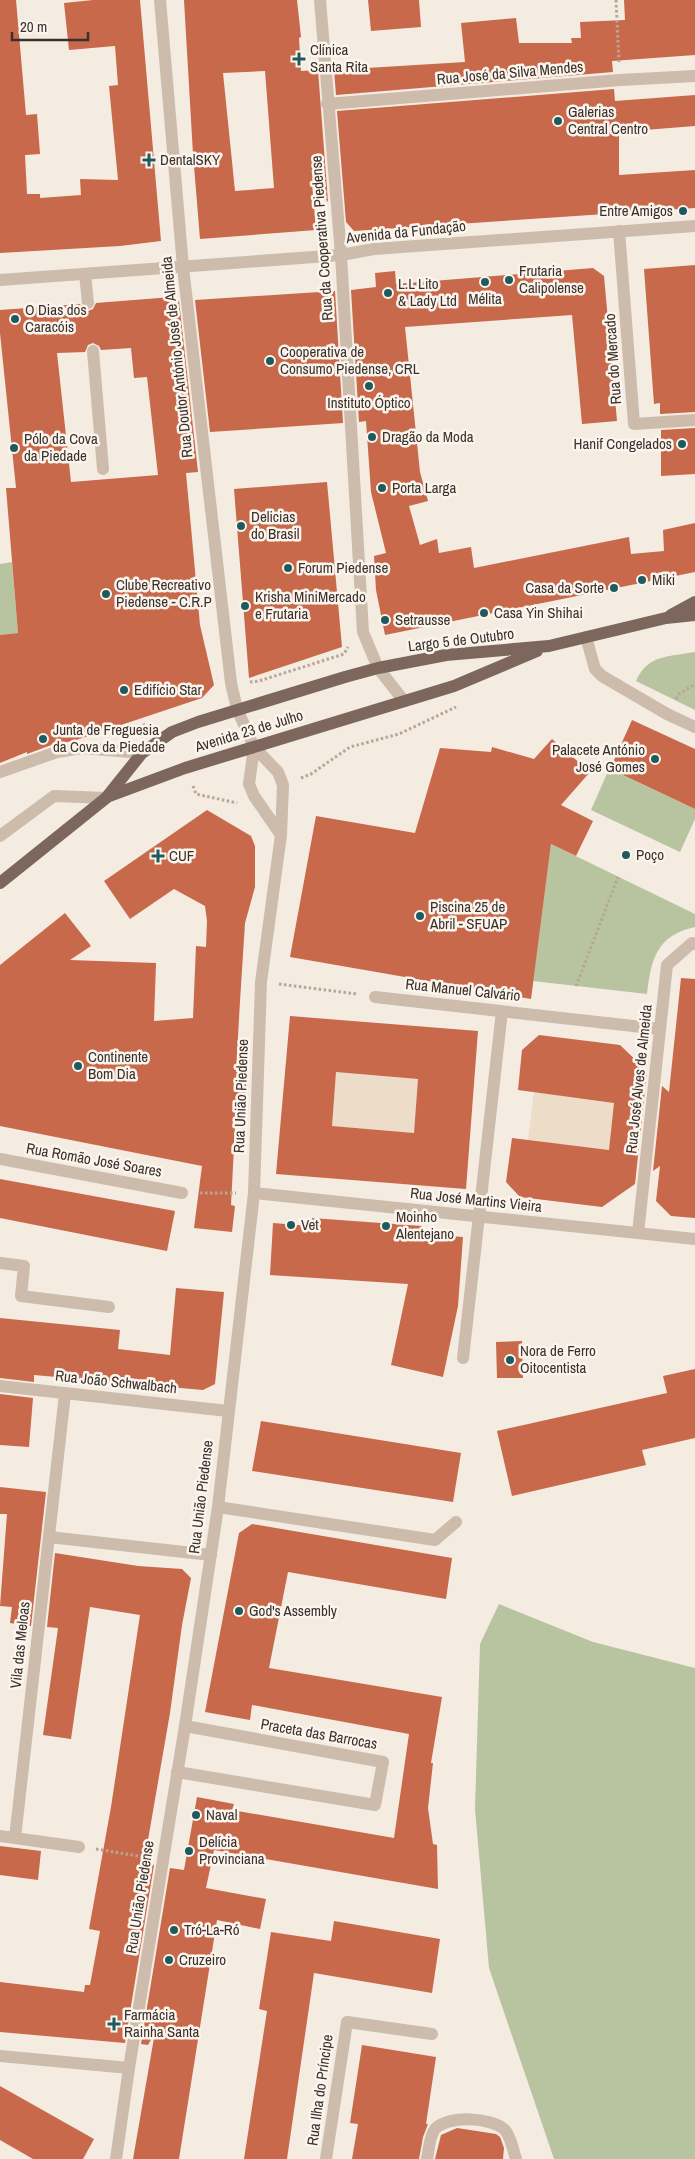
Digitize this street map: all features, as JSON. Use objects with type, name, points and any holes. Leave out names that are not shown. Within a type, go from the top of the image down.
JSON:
[{"type":"main road","name":"Largo 5 de Outubro","points":[[666,618],[695,602]]},
{"type":"main road","name":"Largo 5 de Outubro","points":[[378,668],[446,655],[549,646],[666,618],[695,615]]},
{"type":"main road","name":"Largo 5 de Outubro","points":[[404,700],[454,686],[549,646]]},
{"type":"main road","name":"Avenida 23 de Julho","points":[[0,883],[106,798],[142,753],[172,732],[237,709],[378,668]]},
{"type":"main road","name":"Avenida 23 de Julho","points":[[106,798],[185,768],[404,700]]},
{"type":"street","name":"Rua Doutor António José de Almeida","points":[[160,0],[182,267],[231,683],[237,709],[254,747]]},
{"type":"street","name":"Rua da Cooperativa Piedense","points":[[320,0],[327,104],[341,255],[363,632],[378,668],[404,700]]},
{"type":"street","name":"Rua José da Silva Mendes","points":[[327,104],[620,80],[695,76]]},
{"type":"street","name":"Avenida da Fundação","points":[[0,280],[341,255],[374,249],[695,226]]},
{"type":"street","name":"Rua do Mercado","points":[[619,231],[634,424],[695,420]]},
{"type":"street","points":[[85,274],[88,303]]},
{"type":"street","points":[[92,351],[103,469]]},
{"type":"street","points":[[586,637],[595,668],[602,676],[667,714],[695,727]]},
{"type":"street","points":[[254,747],[249,784],[254,796],[281,835]]},
{"type":"street","name":"Rua União Piedense","points":[[116,2159],[218,1507],[254,1193],[261,982],[281,835],[283,785],[278,772],[254,747]]},
{"type":"street","points":[[0,772],[57,752],[82,748],[142,753]]},
{"type":"street","points":[[0,836],[54,796],[106,798]]},
{"type":"street","name":"Rua José Alves de Almeida","points":[[638,1233],[668,965],[692,943],[695,944]]},
{"type":"street","name":"Rua Manuel Calvário","points":[[375,997],[660,1029]]},
{"type":"street","points":[[462,1358],[480,1216],[502,1011]]},
{"type":"street","name":"Rua Romão José Soares","points":[[0,1159],[182,1193]]},
{"type":"street","name":"Rua José Martins Vieira","points":[[254,1193],[695,1239]]},
{"type":"street","points":[[0,1263],[24,1266],[21,1296],[109,1308]]},
{"type":"street","name":"Rua João Schwalbach","points":[[0,1386],[228,1411]]},
{"type":"street","name":"Vila das Meloas","points":[[15,1838],[65,1394]]},
{"type":"street","points":[[218,1507],[435,1540],[456,1522]]},
{"type":"street","points":[[49,1537],[211,1555]]},
{"type":"street","name":"Praceta das Barrocas","points":[[177,1772],[375,1805],[382,1762],[185,1726]]},
{"type":"street","points":[[0,1836],[80,1847]]},
{"type":"street","name":"Rua Ilha do Príncipe","points":[[326,2159],[347,2022],[432,2034]]},
{"type":"street","points":[[0,2056],[129,2068]]},
{"type":"street","points":[[427,2159],[432,2134],[442,2124],[461,2119],[494,2124],[501,2127],[507,2134],[516,2159]]},
{"type":"path","points":[[616,0],[620,80]]},
{"type":"path","points":[[231,683],[259,681],[344,654],[348,646],[349,634],[363,632]]},
{"type":"path","points":[[576,986],[618,877]]},
{"type":"path","points":[[261,982],[375,997]]},
{"type":"path","points":[[182,1193],[254,1193]]},
{"type":"path","points":[[80,1847],[162,1859]]},
{"type":"green space","points":[[12,562],[18,633],[0,635],[0,564]]},
{"type":"green space","points":[[695,652],[695,710],[636,681],[641,672],[653,661],[668,656]]},
{"type":"green space","points":[[609,769],[695,809],[695,819],[680,852],[591,810]]},
{"type":"green space","points":[[551,844],[695,914],[695,927],[672,936],[658,950],[651,970],[647,994],[533,981]]},
{"type":"green space","points":[[499,1604],[593,1642],[695,1668],[695,2159],[554,2159],[489,1968],[475,1809],[480,1644]]},
{"type":"shaded area","points":[[336,1072],[418,1079],[414,1133],[332,1126]]},
{"type":"shaded area","points":[[534,1092],[615,1103],[609,1150],[528,1140]]},
{"type":"building","points":[[0,0],[16,0],[26,115],[37,114],[40,154],[25,155],[27,194],[40,194],[40,198],[81,195],[80,179],[118,180],[109,86],[118,85],[115,46],[69,50],[64,3],[93,0],[140,0],[161,241],[120,246],[0,253]]},
{"type":"building","points":[[184,0],[297,0],[301,37],[299,38],[301,71],[318,70],[328,202],[312,183],[316,230],[200,239]],"holes":[[[265,71],[274,188],[235,191],[223,73]]]},
{"type":"building","points":[[368,0],[419,0],[421,27],[371,31]]},
{"type":"building","points":[[624,0],[695,0],[695,55],[612,61],[613,72],[336,95],[334,70],[465,62],[461,23],[516,18],[519,43],[572,43],[571,38],[581,38],[580,22],[625,20]]},
{"type":"building","points":[[614,89],[615,101],[695,95],[695,126],[619,132],[619,175],[695,170],[695,208],[354,231],[346,222],[337,111]]},
{"type":"building","points":[[695,265],[695,412],[660,414],[660,403],[654,404],[644,269]]},
{"type":"building","points":[[593,268],[604,276],[617,421],[582,424],[572,315],[405,327],[420,472],[428,501],[409,506],[420,545],[437,539],[439,553],[471,547],[474,568],[629,537],[631,554],[664,551],[663,530],[695,523],[695,572],[385,635],[376,590],[374,556],[386,553],[371,492],[366,421],[359,422],[351,290],[376,287],[375,273],[395,271],[396,284]]},
{"type":"building","name":"Cooperativa de Consumo Piedense, CRL","points":[[335,291],[343,423],[210,432],[195,300]]},
{"type":"building","points":[[172,297],[173,302],[179,301],[198,472],[186,473],[200,625],[214,685],[202,698],[73,741],[54,744],[27,754],[27,752],[0,763],[0,635],[18,633],[6,488],[16,488],[0,333],[0,310],[80,304],[82,308],[88,311],[93,309],[96,303]],"holes":[[[93,343],[99,346],[101,350],[131,348],[134,378],[147,377],[158,475],[71,482],[57,353],[85,352],[88,345]]]},
{"type":"building","points":[[695,428],[695,474],[661,476],[661,430]]},
{"type":"building","name":"Forum Piedense","points":[[327,482],[342,647],[249,678],[234,489]]},
{"type":"building","name":"Palacete António José Gomes","points":[[632,720],[695,749],[695,809],[610,769]]},
{"type":"building","name":"Piscina 25 de Abril - SFUAP","points":[[552,739],[590,772],[561,805],[593,821],[576,856],[551,844],[531,999],[290,957],[316,816],[415,833],[440,748],[491,752],[492,747],[534,759]]},
{"type":"building","points":[[207,810],[251,836],[255,846],[255,887],[245,923],[240,1001],[236,1072],[247,1073],[244,1109],[236,1108],[231,1205],[235,1206],[232,1232],[194,1228],[202,1166],[0,1126],[0,965],[65,913],[91,946],[70,960],[156,963],[154,1021],[193,1018],[196,946],[206,947],[207,921],[205,906],[174,889],[130,919],[104,881]]},
{"type":"building","points":[[681,978],[695,979],[695,1218],[671,1216],[656,1201],[660,1166],[653,1171],[662,1086],[669,1092]]},
{"type":"building","points":[[290,1016],[478,1031],[466,1189],[276,1174]],"holes":[[[336,1072],[418,1079],[414,1133],[332,1126]]]},
{"type":"building","points":[[539,1035],[620,1045],[647,1071],[635,1184],[602,1207],[520,1197],[506,1182],[512,1138],[609,1150],[614,1103],[518,1090],[522,1050]]},
{"type":"building","points":[[0,1179],[175,1211],[167,1251],[0,1218]]},
{"type":"building","points":[[312,1218],[422,1226],[421,1234],[463,1237],[458,1306],[443,1377],[391,1365],[408,1284],[270,1275],[273,1223],[311,1226]]},
{"type":"building","points":[[176,1288],[224,1292],[215,1384],[203,1390],[34,1375],[34,1382],[0,1378],[0,1318],[120,1330],[118,1349],[170,1355]]},
{"type":"building","name":"Nora de Ferro Oitocentista","points":[[522,1341],[523,1378],[497,1378],[496,1342]]},
{"type":"building","points":[[695,1369],[695,1438],[642,1450],[646,1465],[512,1496],[497,1431],[667,1393],[663,1376]]},
{"type":"building","points":[[0,1394],[33,1398],[29,1447],[0,1445]]},
{"type":"building","points":[[261,1421],[461,1453],[453,1502],[252,1471]]},
{"type":"building","points":[[0,1487],[46,1492],[31,1626],[10,1623],[12,1607],[0,1606],[7,1514],[0,1514]]},
{"type":"building","points":[[252,1524],[452,1558],[446,1599],[288,1572],[269,1668],[442,1697],[431,1763],[433,1763],[428,1808],[433,1844],[437,1845],[438,1889],[214,1850],[206,1888],[266,1899],[260,1929],[217,1920],[179,2159],[133,2159],[155,2032],[148,2045],[141,2044],[170,1868],[184,1870],[197,1797],[234,1804],[232,1810],[394,1838],[409,1734],[252,1705],[250,1720],[205,1712],[239,1533]]},
{"type":"building","points":[[55,1553],[138,1566],[182,1569],[191,1578],[144,1863],[154,1865],[125,2043],[0,2032],[0,1982],[84,1992],[85,1985],[90,1985],[100,1931],[89,1929],[111,1807],[140,1615],[90,1607],[71,1739],[43,1735],[58,1628],[47,1627]]},
{"type":"building","points":[[0,1846],[41,1851],[38,1880],[0,1875]]},
{"type":"building","points":[[334,1921],[440,1939],[432,1993],[314,1973],[287,2159],[244,2159],[267,2011],[259,2009],[271,1932],[331,1941]]},
{"type":"building","points":[[362,2045],[436,2057],[426,2124],[428,2124],[423,2137],[419,2159],[352,2159],[358,2124],[350,2123]]},
{"type":"building","points":[[0,2086],[94,2139],[83,2159],[33,2159],[0,2140]]},
{"type":"building","points":[[457,2128],[496,2134],[500,2137],[504,2148],[503,2159],[435,2159],[441,2135]]},
{"type":"place","name":"Clínica Santa Rita","points":[[299,59]]},
{"type":"place","name":"Galerias Central Centro","points":[[558,121]]},
{"type":"place","name":"DentalSKY","points":[[149,160]]},
{"type":"place","name":"Entre Amigos","points":[[683,211]]},
{"type":"place","name":"Frutaria Calipolense","points":[[509,280]]},
{"type":"place","name":"Mélita","points":[[485,282]]},
{"type":"place","name":"L.L Lito & Lady Ltd","points":[[388,293]]},
{"type":"place","name":"O Dias dos Caracóis","points":[[15,319]]},
{"type":"place","name":"Cooperativa de Consumo Piedense, CRL","points":[[270,361]]},
{"type":"place","name":"Instituto Óptico","points":[[369,386]]},
{"type":"place","name":"Dragão da Moda","points":[[372,437]]},
{"type":"place","name":"Hanif Congelados","points":[[682,444]]},
{"type":"place","name":"Pólo da Cova da Piedade","points":[[14,448]]},
{"type":"place","name":"Porta Larga","points":[[382,488]]},
{"type":"place","name":"Delicias do Brasil","points":[[241,526]]},
{"type":"place","name":"Forum Piedense","points":[[288,568]]},
{"type":"place","name":"Miki","points":[[642,580]]},
{"type":"place","name":"Casa da Sorte","points":[[614,588]]},
{"type":"place","name":"Clube Recreativo Piedense - C.R.P","points":[[106,594]]},
{"type":"place","name":"Krisha MiniMercado e Frutaria","points":[[245,606]]},
{"type":"place","name":"Casa Yin Shihai","points":[[484,613]]},
{"type":"place","name":"Setrausse","points":[[385,620]]},
{"type":"place","name":"Edifício Star","points":[[124,690]]},
{"type":"place","name":"Junta de Freguesia da Cova da Piedade","points":[[43,739]]},
{"type":"place","name":"Palacete António José Gomes","points":[[655,759]]},
{"type":"place","name":"Poço","points":[[626,855]]},
{"type":"place","name":"CUF","points":[[158,856]]},
{"type":"place","name":"Piscina 25 de Abril - SFUAP","points":[[420,916]]},
{"type":"place","name":"Continente Bom Dia","points":[[78,1066]]},
{"type":"place","name":"Vet","points":[[291,1225]]},
{"type":"place","name":"Moinho Alentejano","points":[[386,1226]]},
{"type":"place","name":"Nora de Ferro Oitocentista","points":[[510,1360]]},
{"type":"place","name":"God's Assembly","points":[[239,1611]]},
{"type":"place","name":"Naval","points":[[196,1815]]},
{"type":"place","name":"Delícia Provinciana","points":[[189,1851]]},
{"type":"place","name":"Tró-La-Ró","points":[[174,1930]]},
{"type":"place","name":"Cruzeiro","points":[[169,1960]]},
{"type":"place","name":"Farmácia Rainha Santa","points":[[114,2024]]}]
